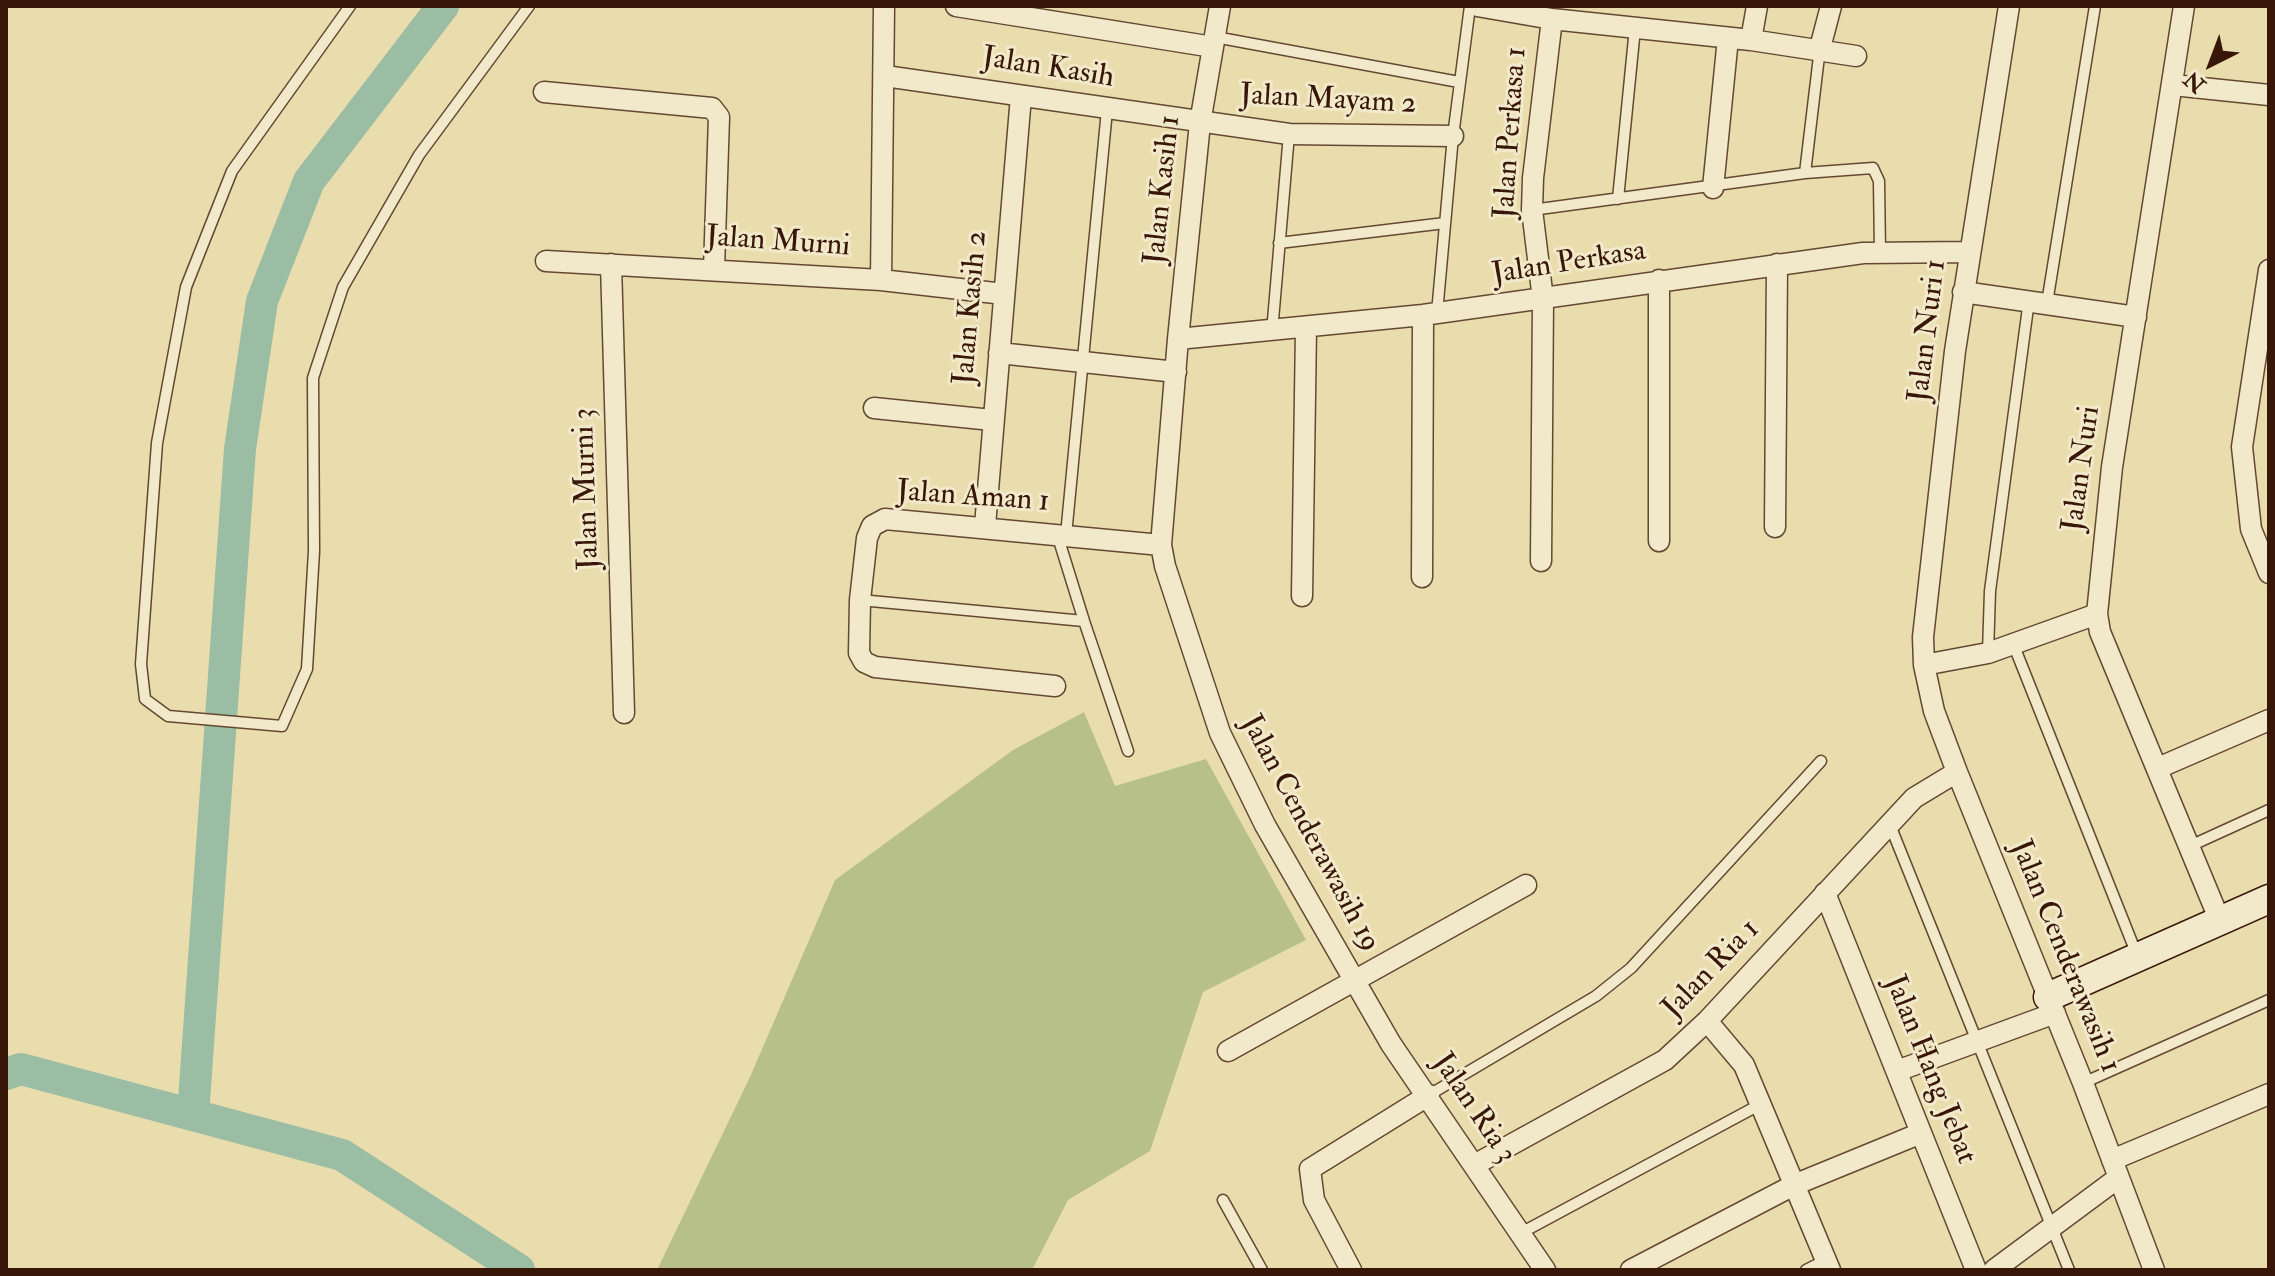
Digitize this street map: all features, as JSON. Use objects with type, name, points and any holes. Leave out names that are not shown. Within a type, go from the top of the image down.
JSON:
[{"type":"street","points":[[881,280],[884,6]]},
{"type":"street","points":[[956,6],[1214,42]]},
{"type":"street","name":"Jalan Kasih 1","points":[[1178,339],[1200,123],[1220,6]]},
{"type":"street","points":[[1477,6],[1552,19],[1820,48],[1856,56]]},
{"type":"street","points":[[1751,40],[1757,6]]},
{"type":"street","points":[[1820,48],[1831,6]]},
{"type":"street","name":"Jalan Nuri 1","points":[[1924,665],[1923,637],[1963,292],[2009,6]]},
{"type":"street","name":"Jalan Nuri","points":[[2184,6],[2112,467],[2097,614],[2100,632],[2220,921]]},
{"type":"street","name":"Jalan Perkasa 1","points":[[1541,561],[1543,299],[1532,210],[1552,19]]},
{"type":"street","points":[[1713,188],[1728,38]]},
{"type":"street","name":"Jalan Kasih","points":[[885,76],[1200,123]]},
{"type":"street","points":[[2173,85],[2269,95]]},
{"type":"street","points":[[544,92],[712,108],[719,117],[714,269]]},
{"type":"street","name":"Jalan Kasih 2","points":[[985,526],[1021,96]]},
{"type":"street","name":"Jalan Mayam 2","points":[[1200,123],[1289,134],[1453,136]]},
{"type":"street","name":"Jalan Perkasa","points":[[1178,339],[1306,329],[1430,314],[1777,264],[1880,253],[1969,252]]},
{"type":"street","name":"Jalan Murni","points":[[546,261],[881,280],[1004,294]]},
{"type":"street","name":"Jalan Murni 3","points":[[611,264],[624,713]]},
{"type":"street","points":[[1775,527],[1777,264]]},
{"type":"street","points":[[2269,270],[2262,359],[2244,420],[2243,476],[2251,529],[2269,573]]},
{"type":"street","points":[[1659,280],[1659,541]]},
{"type":"street","points":[[1963,292],[2136,317]]},
{"type":"street","points":[[1422,577],[1430,314]]},
{"type":"street","points":[[1302,596],[1306,329]]},
{"type":"street","name":"Jalan Cenderawasih 19","points":[[1178,339],[1161,545],[1225,746],[1353,981]]},
{"type":"street","points":[[999,353],[1176,372]]},
{"type":"street","points":[[874,408],[992,420]]},
{"type":"street","name":"Jalan Aman 1","points":[[1055,686],[875,667],[864,662],[859,653],[860,600],[867,538],[872,526],[885,519],[985,526],[1161,545]]},
{"type":"street","points":[[1924,665],[2014,646],[2097,614]]},
{"type":"street","name":"Jalan Cenderawasih 1","points":[[1924,665],[1934,711],[1957,772],[2083,1083],[2154,1270]]},
{"type":"street","points":[[2158,768],[2269,720]]},
{"type":"street","name":"Jalan Ria 1","points":[[1476,1164],[1665,1060],[1707,1021],[1925,788],[1957,772]]},
{"type":"street","points":[[1228,1051],[1526,885]]},
{"type":"street","name":"Jalan Hang Jebat","points":[[1825,893],[1976,1270]]},
{"type":"street","points":[[1897,1071],[1978,1041],[2052,1005],[2138,957],[2269,899]]},
{"type":"street","name":"Jalan Ria 3","points":[[1353,981],[1545,1270]]},
{"type":"street","points":[[1707,1021],[1734,1048],[1761,1104],[1828,1265]]},
{"type":"street","points":[[1994,1270],[2115,1169],[2269,1094]]},
{"type":"street","points":[[1351,1270],[1314,1200],[1310,1169],[1429,1095]]},
{"type":"street","points":[[1631,1270],[1794,1185],[1921,1133]]},
{"type":"lane","points":[[350,6],[232,171],[186,287],[157,443],[141,664],[145,699],[168,716],[282,726],[307,669],[314,551],[313,378],[343,287],[419,155],[529,6]]},
{"type":"lane","points":[[1430,314],[1445,223],[1470,6]]},
{"type":"lane","points":[[1988,653],[1990,591],[2038,302],[2095,6]]},
{"type":"lane","points":[[1618,199],[1635,28]]},
{"type":"lane","points":[[1214,42],[1459,82]]},
{"type":"lane","points":[[1805,173],[1820,48]]},
{"type":"lane","points":[[1107,110],[1062,535],[1084,621],[1128,751]]},
{"type":"lane","points":[[1272,332],[1289,134]]},
{"type":"lane","points":[[1532,210],[1713,188],[1805,173],[1873,168],[1879,181],[1880,253]]},
{"type":"lane","points":[[1279,243],[1445,223]]},
{"type":"lane","points":[[860,600],[1084,621]]},
{"type":"lane","points":[[2014,646],[2138,957]]},
{"type":"lane","points":[[1429,1095],[1614,983],[1656,943],[1821,761]]},
{"type":"lane","points":[[2190,846],[2269,810]]},
{"type":"lane","points":[[1890,823],[2069,1270]]},
{"type":"lane","points":[[2083,1083],[2269,1000]]},
{"type":"lane","points":[[1519,1234],[1761,1104]]},
{"type":"lane","points":[[1223,1200],[1262,1270]]},
{"type":"lane","points":[[1806,1270],[1828,1265]]},
{"type":"green space","points":[[1084,712],[1115,786],[1206,759],[1306,940],[1203,992],[1150,1151],[1068,1200],[1032,1270],[657,1270],[750,1077],[835,880],[1013,750]]},
{"type":"waterway","points":[[193,1115],[240,449],[262,301],[309,181],[443,6]]},
{"type":"waterway","points":[[6,1074],[21,1069],[342,1155],[519,1270]]}]
